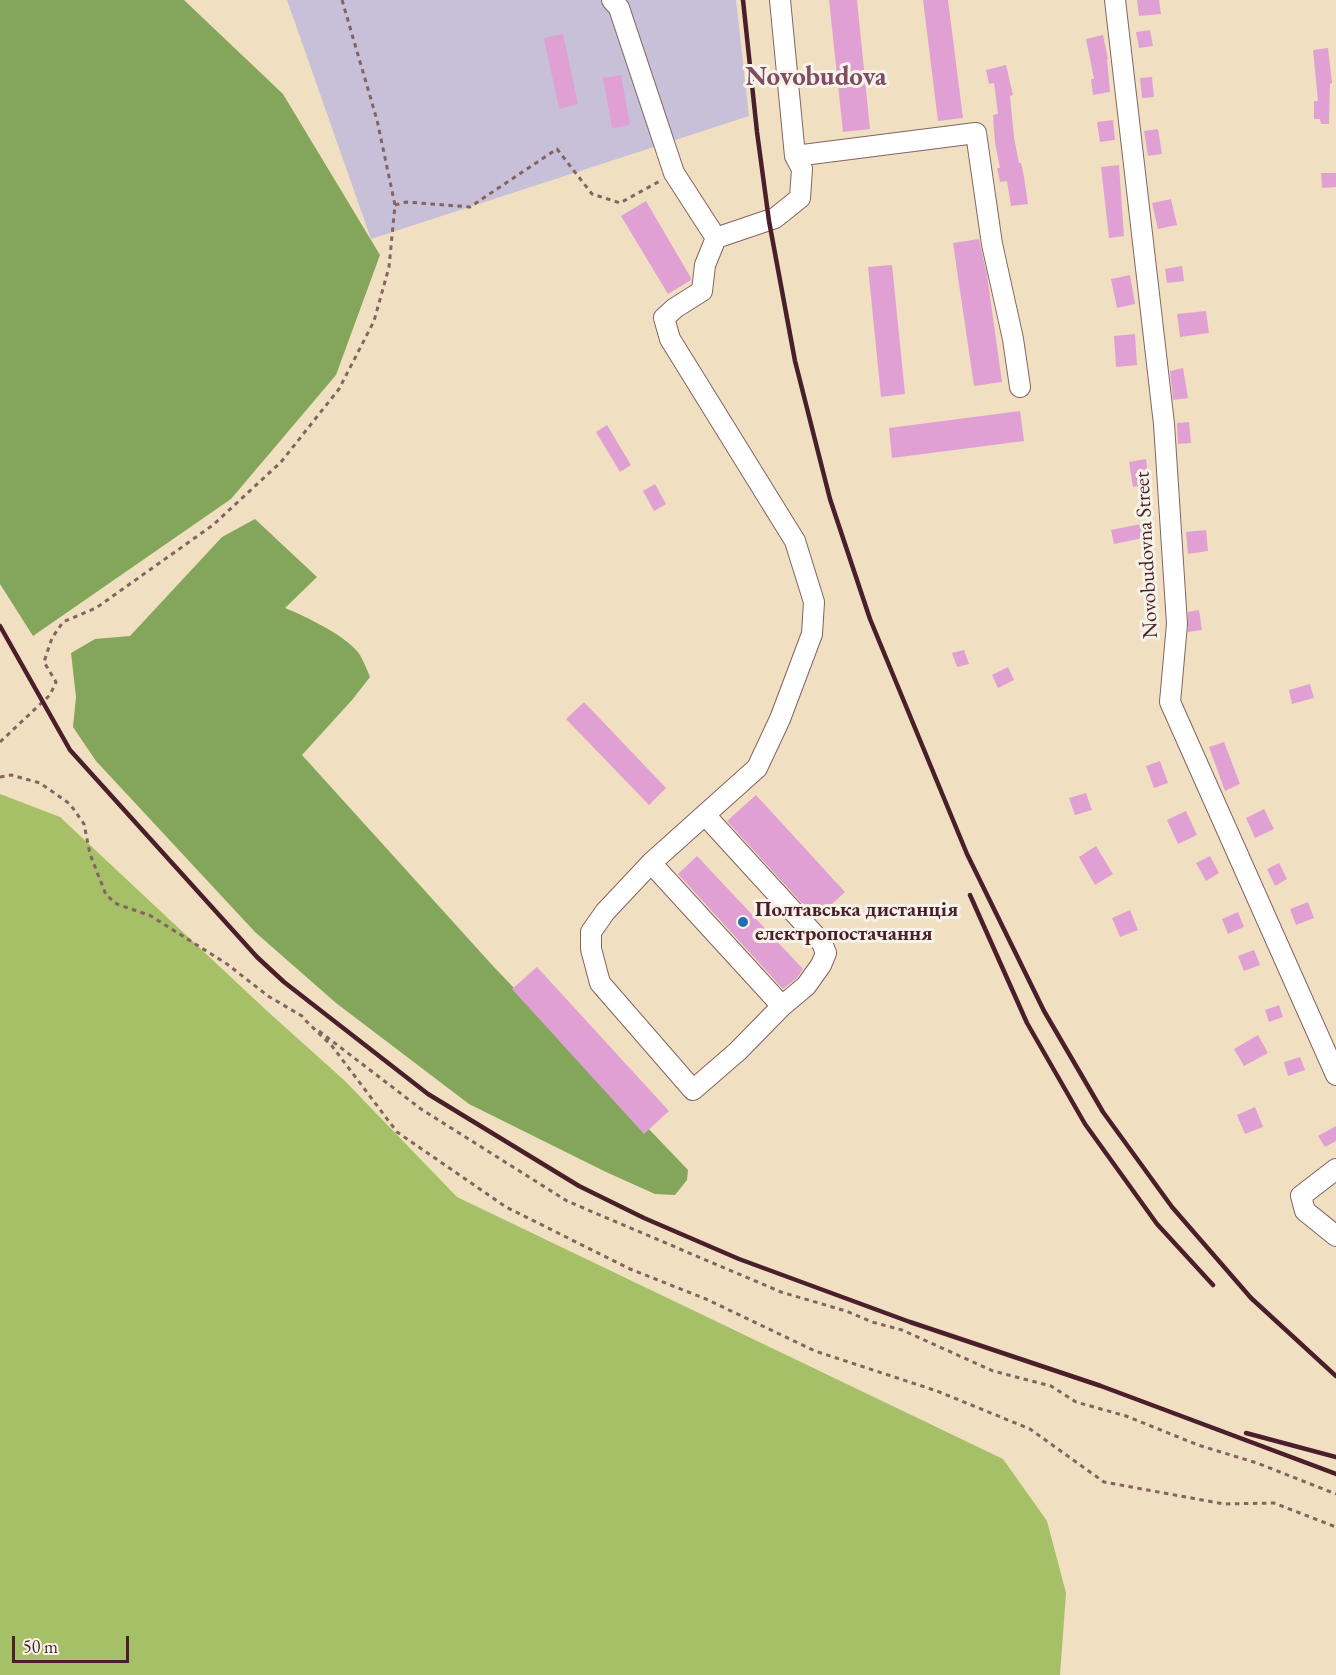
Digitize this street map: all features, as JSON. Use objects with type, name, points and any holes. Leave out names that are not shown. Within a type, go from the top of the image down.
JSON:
[{"type":"street","points":[[612,0],[619,9],[674,173],[716,238]]},
{"type":"street","points":[[705,815],[822,943],[826,953],[821,965],[806,986],[693,1090],[600,983],[591,949],[591,932],[605,912],[651,863],[705,815],[758,768],[780,719],[812,634],[814,602],[795,541],[670,339],[664,318],[702,291],[705,265],[716,238],[775,218],[800,198],[780,0]]},
{"type":"street","name":"Novobudovna Street","points":[[1115,0],[1164,424],[1177,624],[1170,702],[1336,1075]]},
{"type":"street","points":[[798,163],[976,133],[992,244],[1013,339],[1020,387]]},
{"type":"street","points":[[651,863],[782,1006]]},
{"type":"street","points":[[1336,1169],[1301,1196],[1305,1211],[1336,1236]]},
{"type":"path","points":[[0,742],[50,695],[56,682],[44,662],[52,638],[63,622],[96,608],[213,525],[281,462],[339,389],[374,321],[389,267],[395,205],[377,120],[342,0]]},
{"type":"path","points":[[395,205],[406,202],[470,207],[557,149],[592,194],[620,203],[674,173]]},
{"type":"path","points":[[0,777],[11,775],[40,783],[70,804],[84,824],[90,855],[106,895],[117,904],[151,916],[227,964],[268,996],[298,1013],[332,1046],[397,1132],[506,1207],[630,1269],[706,1299],[815,1350],[937,1391],[1030,1429],[1104,1482],[1224,1504],[1274,1503],[1336,1527]]},
{"type":"path","points":[[304,1019],[421,1109],[567,1201],[781,1292],[902,1330],[993,1371],[1051,1386],[1076,1402],[1126,1416],[1198,1445],[1257,1463],[1336,1494]]},
{"type":"shaded area","points":[[287,0],[736,0],[749,116],[371,239]]},
{"type":"green space","points":[[0,0],[184,0],[283,94],[380,255],[336,375],[231,499],[33,636],[0,584]]},
{"type":"green space","points":[[255,519],[317,577],[285,608],[315,622],[346,641],[360,655],[370,677],[302,755],[493,966],[688,1170],[687,1180],[675,1195],[655,1194],[469,1104],[336,1003],[255,932],[96,761],[73,727],[76,697],[71,653],[95,639],[130,636],[222,537]]},
{"type":"green space","points":[[0,794],[60,817],[345,1081],[457,1197],[1003,1459],[1047,1521],[1066,1593],[1060,1675],[0,1675]]},
{"type":"building","points":[[829,0],[857,0],[870,129],[843,132]]},
{"type":"building","points":[[923,0],[948,0],[963,118],[938,121]]},
{"type":"building","points":[[1137,0],[1159,0],[1161,14],[1139,16]]},
{"type":"building","points":[[1150,30],[1153,46],[1139,48],[1136,32]]},
{"type":"building","points":[[563,34],[578,104],[559,109],[544,38]]},
{"type":"building","points":[[1103,35],[1108,59],[1110,92],[1093,95],[1091,79],[1094,79],[1086,39]]},
{"type":"building","points":[[1328,48],[1332,83],[1330,84],[1329,124],[1321,124],[1320,119],[1314,119],[1314,101],[1318,101],[1313,50]]},
{"type":"building","points":[[1006,65],[1013,95],[1010,96],[1014,137],[1028,204],[1011,206],[1007,181],[1000,182],[997,168],[1000,168],[993,115],[998,114],[994,83],[989,84],[986,70]]},
{"type":"building","points":[[621,75],[630,125],[612,128],[603,78]]},
{"type":"building","points":[[1152,77],[1154,97],[1142,98],[1140,78]]},
{"type":"building","points":[[1113,120],[1115,140],[1100,142],[1097,122]]},
{"type":"building","points":[[1158,129],[1162,154],[1148,156],[1144,131]]},
{"type":"building","points":[[1119,165],[1124,236],[1109,238],[1101,167]]},
{"type":"building","points":[[1321,173],[1336,173],[1336,187],[1322,188]]},
{"type":"building","points":[[1171,199],[1177,225],[1158,229],[1152,203]]},
{"type":"building","points":[[646,201],[691,278],[668,294],[621,216]]},
{"type":"building","points":[[979,239],[987,275],[1002,382],[974,386],[953,243]]},
{"type":"building","points":[[892,265],[905,394],[881,397],[868,267]]},
{"type":"building","points":[[1182,266],[1184,281],[1167,283],[1165,269]]},
{"type":"building","points":[[1130,275],[1135,304],[1117,308],[1111,279]]},
{"type":"building","points":[[1206,311],[1209,333],[1180,337],[1177,314]]},
{"type":"building","points":[[1135,334],[1137,365],[1116,367],[1114,336]]},
{"type":"building","points":[[1183,368],[1188,398],[1173,400],[1170,371]]},
{"type":"building","points":[[1020,411],[1024,441],[892,458],[889,428]]},
{"type":"building","points":[[1189,422],[1191,443],[1178,444],[1177,423]]},
{"type":"building","points":[[607,425],[631,465],[620,472],[596,432]]},
{"type":"building","points":[[1146,459],[1149,484],[1133,487],[1129,462]]},
{"type":"building","points":[[655,484],[666,504],[654,511],[643,491]]},
{"type":"building","points":[[1141,524],[1143,538],[1114,544],[1111,530]]},
{"type":"building","points":[[1206,530],[1208,551],[1188,554],[1186,532]]},
{"type":"building","points":[[1199,610],[1202,630],[1188,632],[1188,612]]},
{"type":"building","points":[[964,650],[969,664],[957,667],[952,653]]},
{"type":"building","points":[[1008,667],[1014,680],[998,688],[992,675]]},
{"type":"building","points":[[1310,684],[1314,698],[1292,704],[1289,690]]},
{"type":"building","points":[[584,702],[666,788],[649,805],[566,719]]},
{"type":"building","points":[[1224,742],[1240,784],[1225,791],[1209,747]]},
{"type":"building","points":[[1160,761],[1168,783],[1154,788],[1146,766]]},
{"type":"building","points":[[1086,793],[1092,810],[1075,815],[1069,798]]},
{"type":"building","points":[[756,795],[845,892],[816,919],[727,821]]},
{"type":"building","points":[[1264,809],[1274,829],[1255,838],[1246,818]]},
{"type":"building","points":[[1186,811],[1197,835],[1178,844],[1167,820]]},
{"type":"building","points":[[1096,846],[1113,874],[1095,885],[1079,857]]},
{"type":"building","points":[[697,856],[803,969],[797,978],[783,989],[678,874]]},
{"type":"building","points":[[1210,856],[1219,873],[1206,881],[1196,863]]},
{"type":"building","points":[[1279,863],[1287,879],[1275,886],[1267,869]]},
{"type":"building","points":[[1308,902],[1314,918],[1296,925],[1290,909]]},
{"type":"building","points":[[1130,910],[1138,930],[1120,937],[1112,918]]},
{"type":"building","points":[[1238,912],[1244,927],[1228,934],[1222,919]]},
{"type":"building","points":[[1254,950],[1260,965],[1244,971],[1238,956]]},
{"type":"building","points":[[537,967],[669,1111],[644,1134],[512,989]]},
{"type":"building","points":[[1279,1005],[1283,1017],[1269,1022],[1265,1010]]},
{"type":"building","points":[[1258,1035],[1268,1053],[1244,1066],[1234,1049]]},
{"type":"building","points":[[1300,1057],[1305,1070],[1288,1076],[1284,1062]]},
{"type":"building","points":[[1255,1107],[1263,1127],[1245,1134],[1237,1115]]},
{"type":"building","points":[[1336,1126],[1336,1141],[1325,1147],[1318,1136]]},
{"type":"railway","points":[[743,0],[769,221],[795,361],[830,499],[870,619],[967,854],[1044,1011],[1103,1112],[1172,1207],[1251,1298],[1336,1376]]},
{"type":"railway","points":[[0,626],[70,750],[257,957],[284,982],[428,1094],[579,1186],[644,1218],[739,1259],[910,1322],[1101,1386],[1336,1474]]},
{"type":"railway","points":[[970,895],[1027,1023],[1085,1124],[1157,1224],[1213,1285]]},
{"type":"railway","points":[[1246,1433],[1336,1457]]},
{"type":"place","name":"Полтавська дистанція електропостачання","points":[[743,922]]},
{"type":"district","name":"Novobudova","points":[[816,78]]}]
